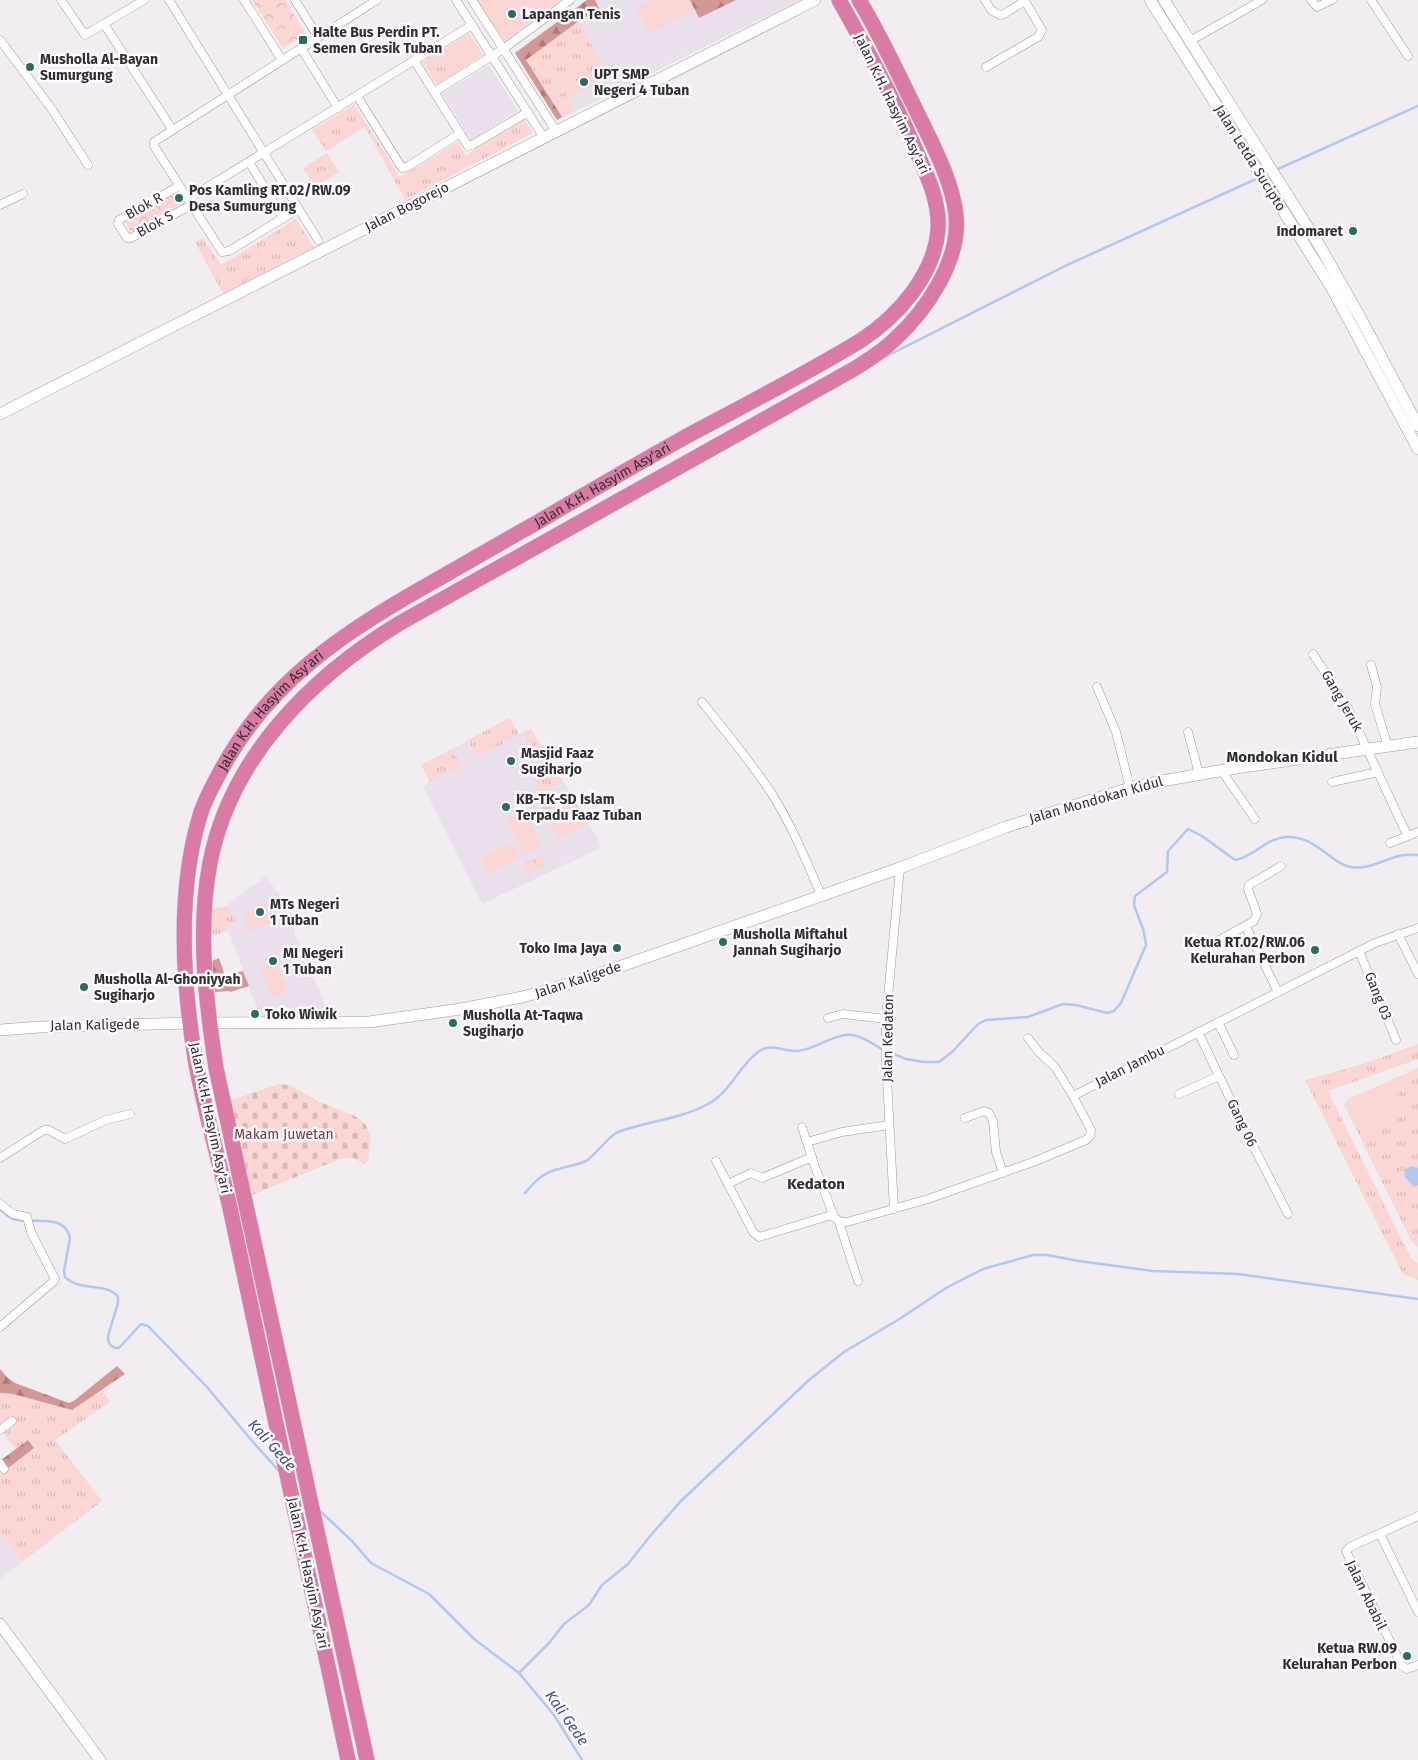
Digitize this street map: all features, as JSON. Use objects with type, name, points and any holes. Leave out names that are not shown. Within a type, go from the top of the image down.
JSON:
[{"type":"highway","name":"Jalan K.H. Hasyim Asy'ari","points":[[348,1760],[234,1228],[202,1092],[191,1023],[186,955],[186,896],[195,833],[210,790],[239,739],[285,686],[336,641],[386,609],[500,543],[684,438],[860,341],[890,318],[917,285],[929,261],[937,235],[938,221],[932,192],[922,164],[889,92],[839,0]]},
{"type":"highway","name":"Jalan K.H. Hasyim Asy'ari","points":[[367,1760],[216,1068],[204,936],[209,866],[220,823],[247,769],[271,732],[291,710],[347,658],[400,623],[874,356],[904,330],[932,295],[947,264],[954,243],[957,225],[955,210],[946,178],[930,140],[877,32],[859,0]]},
{"type":"highway","points":[[917,285],[932,295]]},
{"type":"highway","points":[[500,543],[495,551],[499,556],[590,506],[597,504],[610,506]]},
{"type":"highway","points":[[386,609],[396,611],[404,609],[490,561],[494,566],[487,574]]},
{"type":"highway","points":[[226,1119],[223,1136],[245,1232],[240,1235],[234,1228]]},
{"type":"street","points":[[61,0],[84,34],[90,33],[144,0]]},
{"type":"street","points":[[169,0],[318,240]]},
{"type":"street","points":[[244,0],[282,60]]},
{"type":"street","points":[[295,0],[318,37]]},
{"type":"street","points":[[456,0],[544,138]]},
{"type":"street","points":[[472,0],[556,131]]},
{"type":"street","points":[[434,92],[504,49],[570,0]]},
{"type":"street","name":"Jalan Bogorejo","points":[[0,414],[815,0]]},
{"type":"street","points":[[985,0],[991,10],[1000,15],[1025,0],[1041,29],[1041,34],[1038,37],[986,67]]},
{"type":"street","name":"Jalan Letda Sucipto","points":[[1150,0],[1225,119],[1360,317],[1418,426]]},
{"type":"street","name":"Jalan Letda Sucipto","points":[[1164,0],[1236,112],[1323,263],[1341,304],[1414,434],[1418,449]]},
{"type":"street","points":[[1190,41],[1262,0]]},
{"type":"street","points":[[1311,0],[1317,7],[1332,0]]},
{"type":"street","points":[[1370,0],[1408,56]]},
{"type":"street","points":[[298,209],[225,253],[221,251],[153,144],[159,137],[373,1]]},
{"type":"street","points":[[104,24],[172,129]]},
{"type":"street","points":[[190,202],[249,162],[472,25]]},
{"type":"street","points":[[0,40],[51,108],[88,164]]},
{"type":"street","points":[[301,48],[338,108]]},
{"type":"street","points":[[414,60],[466,145],[471,146],[528,112]]},
{"type":"street","points":[[357,96],[402,168],[407,167],[459,134]]},
{"type":"street","points":[[1225,119],[1236,112]]},
{"type":"street","points":[[249,162],[283,218]]},
{"type":"street","name":"Blok R","points":[[122,230],[118,224],[119,220],[180,186]]},
{"type":"street","points":[[0,205],[24,194]]},
{"type":"street","name":"Blok S","points":[[122,230],[130,238],[190,202]]},
{"type":"street","name":"Gang Jeruk","points":[[1313,654],[1348,706],[1407,835]]},
{"type":"street","points":[[1371,665],[1377,686],[1375,704],[1388,746]]},
{"type":"street","points":[[1097,687],[1116,732],[1130,788]]},
{"type":"street","points":[[702,702],[747,759],[772,796],[798,842],[821,895]]},
{"type":"street","points":[[1188,732],[1199,774]]},
{"type":"street","name":"Jalan Mondokan Kidul","points":[[900,868],[1006,827],[1130,788],[1221,770],[1418,742]]},
{"type":"street","points":[[1221,770],[1255,819]]},
{"type":"street","points":[[1332,782],[1378,772]]},
{"type":"street","points":[[1390,843],[1418,832]]},
{"type":"street","points":[[1212,944],[1254,922],[1257,916],[1248,890],[1249,885],[1281,866]]},
{"type":"street","name":"Jalan Kaligede","points":[[211,1023],[369,1022],[484,1005],[552,990],[900,868]]},
{"type":"street","name":"Jalan Kedaton","points":[[894,1209],[886,1060],[886,1019],[900,868]]},
{"type":"street","points":[[1246,927],[1278,992]]},
{"type":"street","name":"Jalan Jambu","points":[[1073,1096],[1359,951],[1398,934],[1418,928]]},
{"type":"street","points":[[1398,934],[1418,974]]},
{"type":"street","name":"Gang 03","points":[[1359,951],[1396,1040]]},
{"type":"street","points":[[828,1018],[843,1014],[886,1019]]},
{"type":"street","points":[[1218,1022],[1234,1055]]},
{"type":"street","name":"Jalan Kaligede","points":[[0,1030],[59,1026],[191,1023]]},
{"type":"street","name":"Gang 06","points":[[1198,1032],[1288,1214]]},
{"type":"street","points":[[716,1161],[753,1232],[759,1237],[828,1216],[847,1222],[866,1218],[1003,1173],[1089,1138],[1091,1134],[1090,1128],[1055,1066],[1038,1051],[1028,1038]]},
{"type":"street","points":[[1179,1094],[1220,1076]]},
{"type":"street","points":[[966,1118],[984,1111],[989,1113],[993,1121],[996,1152],[1003,1173]]},
{"type":"street","points":[[0,1158],[44,1130],[49,1130],[64,1139],[106,1120],[130,1114]]},
{"type":"street","points":[[807,1142],[842,1132],[889,1125]]},
{"type":"street","points":[[802,1127],[858,1281]]},
{"type":"street","points":[[728,1184],[751,1173],[762,1178],[812,1157]]},
{"type":"street","points":[[0,1204],[11,1213],[25,1216],[55,1279],[0,1327]]},
{"type":"street","points":[[0,1430],[12,1421]]},
{"type":"street","points":[[1418,1516],[1380,1534],[1418,1612]]},
{"type":"street","name":"Jalan Ababil","points":[[1380,1534],[1348,1548],[1346,1553],[1402,1666],[1407,1670],[1418,1665]]},
{"type":"street","points":[[0,1624],[100,1760]]},
{"type":"shaded area","name":"UPT SMP Negeri 4 Tuban","points":[[587,0],[800,0],[557,120],[515,53]]},
{"type":"shaded area","points":[[489,65],[518,111],[471,140],[442,94]]},
{"type":"shaded area","name":"KB-TK-SD Islam Terpadu Faaz Tuban","points":[[510,718],[519,735],[531,729],[597,837],[600,848],[482,904],[423,786],[430,782],[421,765]]},
{"type":"shaded area","name":"MI Negeri 1 Tuban","points":[[266,876],[290,910],[295,934],[331,1018],[261,1019],[227,927],[237,923],[226,906]]},
{"type":"shaded area","points":[[0,1532],[22,1562],[0,1579]]},
{"type":"green space","points":[[252,0],[285,0],[306,34],[283,49]]},
{"type":"green space","points":[[477,0],[561,0],[504,42]]},
{"type":"green space","points":[[587,0],[595,0],[600,10],[579,21],[526,60],[562,117],[557,120],[515,53]]},
{"type":"green space","points":[[652,0],[689,0],[694,10],[649,34],[636,8]]},
{"type":"green space","points":[[690,0],[736,0],[699,18]]},
{"type":"green space","points":[[579,21],[608,77],[568,97],[574,111],[562,117],[526,60]]},
{"type":"green space","points":[[469,33],[483,55],[451,76],[436,53]]},
{"type":"green space","points":[[436,53],[451,76],[437,85],[422,62]]},
{"type":"green space","points":[[571,72],[578,84],[557,96],[550,84]]},
{"type":"green space","points":[[354,104],[400,177],[458,142],[466,155],[524,119],[533,133],[405,200],[365,127],[326,151],[312,130]]},
{"type":"green space","points":[[327,153],[339,172],[315,187],[303,168]]},
{"type":"green space","points":[[173,195],[179,205],[131,232],[125,222]]},
{"type":"green space","points":[[296,219],[314,247],[223,294],[195,242],[203,238],[221,265]]},
{"type":"green space","points":[[510,718],[519,735],[477,757],[468,740]]},
{"type":"green space","points":[[531,729],[563,782],[541,793],[531,770],[541,766],[531,742],[527,743],[523,733]]},
{"type":"green space","points":[[452,749],[461,766],[430,782],[421,765]]},
{"type":"green space","points":[[568,790],[589,823],[558,838],[541,804]]},
{"type":"green space","points":[[524,810],[542,846],[524,855],[506,819]]},
{"type":"green space","points":[[512,843],[520,858],[487,874],[480,859]]},
{"type":"green space","points":[[542,855],[547,865],[528,874],[523,864]]},
{"type":"green space","points":[[265,901],[278,920],[250,932],[243,917]]},
{"type":"green space","points":[[226,906],[237,923],[227,927],[228,931],[210,937],[211,910]]},
{"type":"green space","points":[[219,958],[225,976],[243,971],[249,986],[230,992],[215,992],[212,961]]},
{"type":"green space","points":[[276,962],[288,992],[272,998],[260,969]]},
{"type":"green space","points":[[1418,1044],[1418,1059],[1328,1091],[1411,1258],[1418,1264],[1418,1280],[1403,1274],[1305,1080],[1363,1064]]},
{"type":"green space","points":[[1418,1068],[1418,1248],[1411,1240],[1344,1105],[1348,1099],[1365,1134],[1407,1114],[1391,1080]]},
{"type":"green space","points":[[1391,1080],[1407,1114],[1365,1134],[1348,1099]]},
{"type":"green space","name":"Makam Juwetan","points":[[279,1084],[289,1085],[320,1102],[355,1116],[365,1124],[371,1135],[368,1161],[363,1164],[354,1158],[342,1158],[252,1195],[229,1101]]},
{"type":"green space","points":[[117,1366],[125,1374],[72,1410],[13,1394],[0,1393],[0,1369],[15,1383],[69,1403]]},
{"type":"green space","points":[[102,1389],[110,1402],[55,1440],[102,1501],[22,1562],[0,1532],[0,1474],[34,1448],[28,1440],[15,1449],[3,1432],[0,1433],[0,1393],[13,1394],[71,1410]]},
{"type":"green space","points":[[28,1440],[34,1448],[7,1469],[1,1460]]},
{"type":"water","points":[[1412,1166],[1418,1168],[1418,1185],[1414,1187],[1405,1175],[1406,1169]]},
{"type":"waterway","points":[[1278,169],[1418,106]]},
{"type":"waterway","points":[[885,357],[1065,266],[1256,179]]},
{"type":"waterway","points":[[889,1052],[906,1059],[939,1062],[952,1052],[978,1024],[986,1020],[1028,1017],[1063,1004],[1076,1005],[1107,1013],[1114,1011],[1121,1003],[1146,945],[1144,932],[1134,905],[1135,896],[1167,872],[1168,851],[1188,829],[1202,836],[1235,860],[1272,841],[1286,837],[1306,840],[1343,864],[1357,868],[1401,855],[1418,855]]},
{"type":"waterway","points":[[525,1193],[536,1181],[549,1172],[586,1161],[609,1138],[618,1132],[675,1117],[708,1104],[723,1093],[751,1058],[763,1049],[805,1050],[839,1036],[853,1035],[865,1039],[884,1050]]},
{"type":"waterway","name":"Kali Gede","points":[[0,1209],[13,1219],[55,1222],[62,1225],[67,1230],[70,1238],[64,1271],[65,1277],[71,1282],[113,1292],[118,1297],[108,1336],[110,1345],[114,1348],[119,1348],[141,1324],[148,1326],[206,1386],[280,1472]]},
{"type":"waterway","points":[[519,1673],[549,1643],[564,1624],[589,1605],[602,1585],[628,1564],[681,1501],[809,1380],[844,1352],[946,1288],[983,1269],[1033,1255],[1047,1255],[1153,1271],[1238,1274],[1418,1299]]},
{"type":"waterway","name":"Kali Gede","points":[[320,1511],[352,1541],[371,1563],[429,1594],[474,1639],[519,1673],[554,1715],[582,1760]]},
{"type":"place","name":"Lapangan Tenis","points":[[512,14]]},
{"type":"place","name":"Halte Bus Perdin PT. Semen Gresik Tuban","points":[[303,40]]},
{"type":"place","name":"Musholla Al-Bayan Sumurgung","points":[[30,67]]},
{"type":"place","name":"UPT SMP Negeri 4 Tuban","points":[[584,82]]},
{"type":"place","name":"Pos Kamling RT.02/RW.09 Desa Sumurgung","points":[[179,198]]},
{"type":"place","name":"Indomaret","points":[[1353,231]]},
{"type":"place","name":"Masjid Faaz Sugiharjo","points":[[511,761]]},
{"type":"place","name":"KB-TK-SD Islam Terpadu Faaz Tuban","points":[[506,807]]},
{"type":"place","name":"MTs Negeri 1 Tuban","points":[[260,912]]},
{"type":"place","name":"Musholla Miftahul Jannah Sugiharjo","points":[[723,942]]},
{"type":"place","name":"Toko Ima Jaya","points":[[617,948]]},
{"type":"place","name":"Ketua RT.02/RW.06 Kelurahan Perbon","points":[[1315,950]]},
{"type":"place","name":"MI Negeri 1 Tuban","points":[[273,961]]},
{"type":"place","name":"Musholla Al-Ghoniyyah Sugiharjo","points":[[84,987]]},
{"type":"place","name":"Toko Wiwik","points":[[255,1014]]},
{"type":"place","name":"Musholla At-Taqwa Sugiharjo","points":[[453,1023]]},
{"type":"place","name":"Ketua RW.09 Kelurahan Perbon","points":[[1407,1656]]},
{"type":"district","name":"Mondokan Kidul","points":[[1282,757]]},
{"type":"district","name":"Kedaton","points":[[816,1184]]}]
